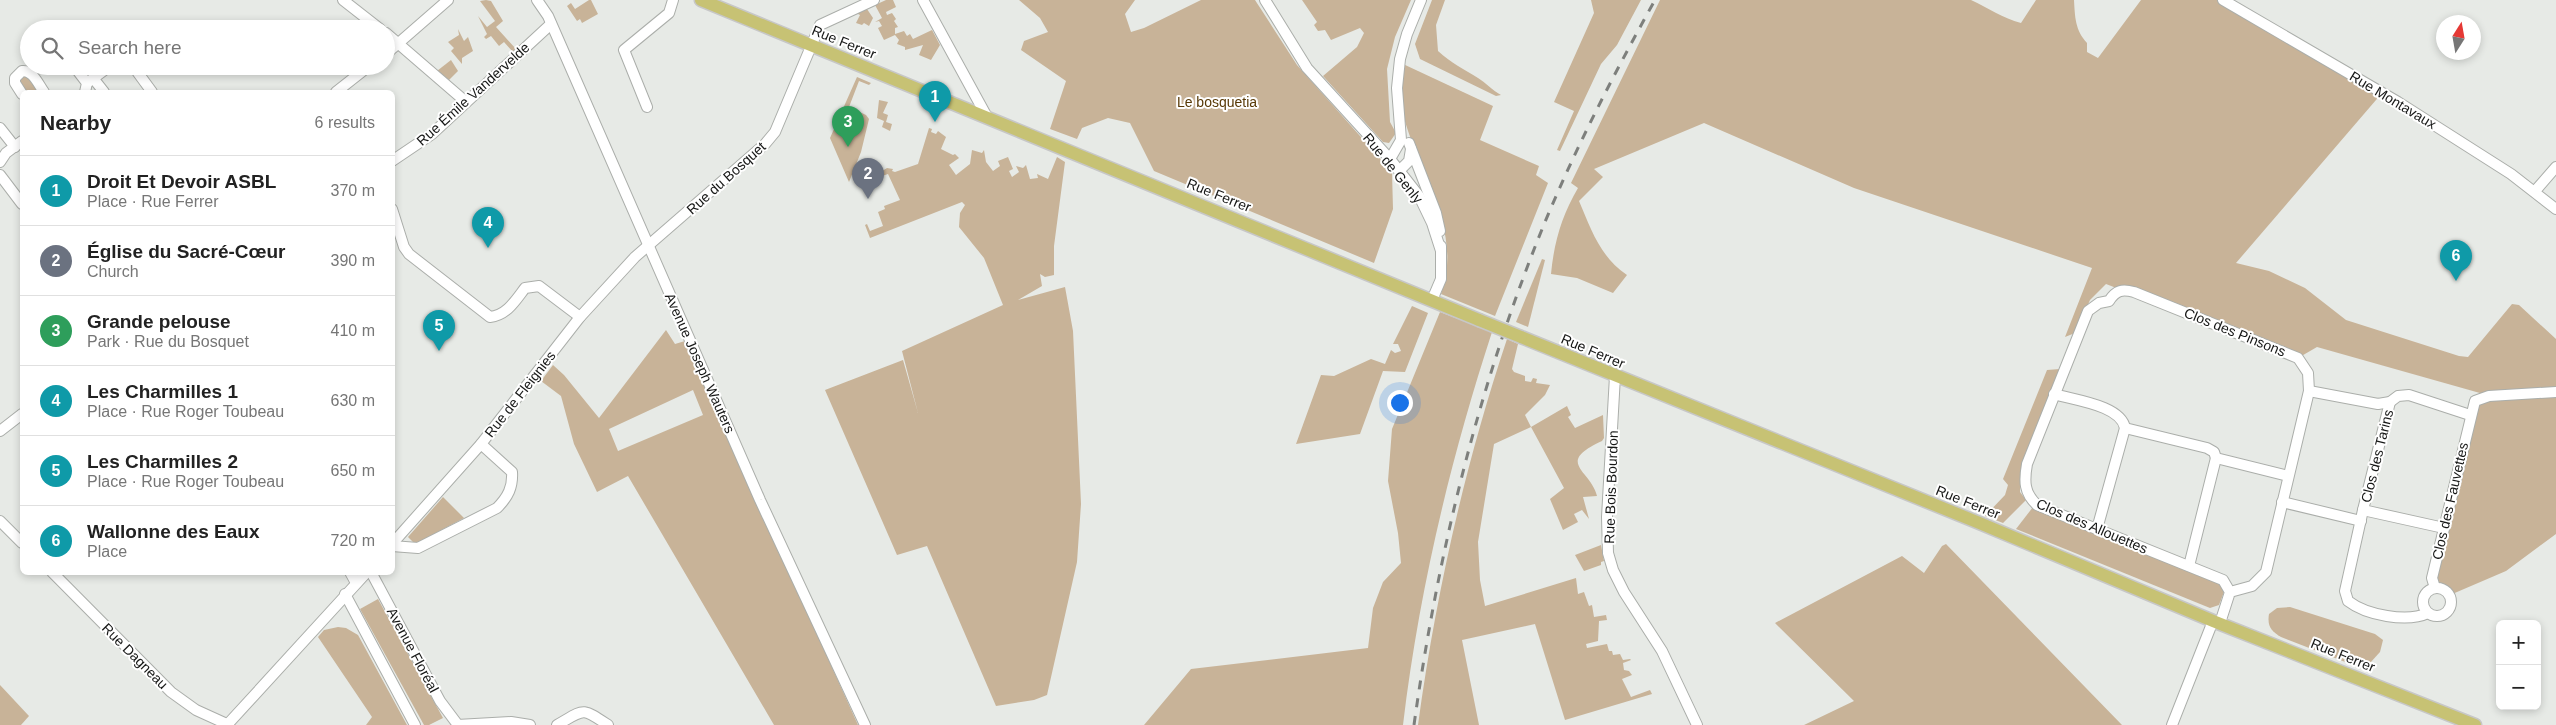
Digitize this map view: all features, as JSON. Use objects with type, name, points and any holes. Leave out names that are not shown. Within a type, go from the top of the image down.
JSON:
[{"type":"main road","name":"Rue Ferrer","points":[[701,0],[1615,376],[2474,725]]},
{"type":"street","points":[[343,0],[369,20]]},
{"type":"street","points":[[395,48],[448,0]]},
{"type":"street","name":"Avenue Joseph Wauters","points":[[537,0],[551,24],[760,500],[865,725]]},
{"type":"street","points":[[647,107],[624,50],[668,13],[673,0]]},
{"type":"street","name":"Rue du Bosquet","points":[[649,246],[765,144],[775,132],[820,25],[851,5],[874,0]]},
{"type":"street","points":[[923,0],[987,117]]},
{"type":"street","name":"Rue de Genly","points":[[1265,0],[1307,68],[1390,159],[1422,202],[1441,251]]},
{"type":"street","points":[[1390,159],[1401,140],[1398,88],[1400,59],[1407,34],[1421,0]]},
{"type":"street","name":"Rue Montavaux","points":[[2223,0],[2398,102],[2487,158],[2556,209]]},
{"type":"street","name":"Rue Émile Vandervelde","points":[[395,159],[432,134],[551,24]]},
{"type":"street","points":[[395,40],[403,50],[459,94],[466,102]]},
{"type":"street","points":[[20,72],[12,80],[20,91]]},
{"type":"street","points":[[32,75],[43,90]]},
{"type":"street","points":[[88,85],[100,75]]},
{"type":"street","points":[[140,75],[151,90]]},
{"type":"street","points":[[339,90],[358,75]]},
{"type":"street","name":"Rue de Genly","points":[[1399,110],[1436,213],[1441,251]]},
{"type":"street","points":[[0,128],[19,144],[6,153],[0,162]]},
{"type":"street","points":[[1399,171],[1409,161],[1411,154],[1410,143]]},
{"type":"street","points":[[2535,192],[2556,167]]},
{"type":"street","points":[[0,175],[20,201]]},
{"type":"street","points":[[395,218],[404,247],[409,254],[490,317],[499,316],[508,309],[525,288],[539,286],[580,317]]},
{"type":"street","name":"Rue de Fleignies","points":[[395,542],[481,444],[580,317],[635,257],[649,246]]},
{"type":"street","points":[[1432,300],[1441,279],[1441,251]]},
{"type":"street","name":"Clos des Pinsons","points":[[2067,360],[2088,311],[2100,302],[2109,300],[2115,292],[2124,290],[2298,358],[2308,373],[2309,391],[2264,576],[2252,586],[2230,592]]},
{"type":"street","name":"Clos des Allouettes","points":[[2067,360],[2027,464],[2027,492],[2029,498],[2037,505],[2223,580],[2230,592]]},
{"type":"street","name":"Rue Bois Bourdon","points":[[1615,376],[1607,517],[1610,562],[1624,592],[1670,666],[1697,725]]},
{"type":"street","name":"Clos des Tarins","points":[[2309,391],[2378,404],[2390,402],[2398,396],[2409,395],[2470,415]]},
{"type":"street","points":[[2470,415],[2475,401],[2480,398],[2556,392]]},
{"type":"street","points":[[2054,394],[2111,410],[2121,417],[2125,428],[2097,529]]},
{"type":"street","name":"Clos des Tarins","points":[[2390,402],[2346,591],[2348,601],[2355,607],[2399,618],[2416,618],[2428,613]]},
{"type":"street","name":"Clos des Fauvettes","points":[[2435,588],[2432,578],[2470,415]]},
{"type":"street","points":[[0,432],[20,416]]},
{"type":"street","points":[[2125,428],[2206,448],[2214,452],[2216,458],[2189,566]]},
{"type":"street","points":[[395,545],[418,548],[497,508],[506,500],[512,482],[512,472],[481,444]]},
{"type":"street","points":[[2216,458],[2288,476]]},
{"type":"street","points":[[2282,502],[2361,521]]},
{"type":"street","name":"Clos des Tarins","points":[[2364,510],[2444,528]]},
{"type":"street","points":[[0,521],[20,541]]},
{"type":"street","name":"Rue Dagneau","points":[[55,575],[171,692],[196,710],[228,725]]},
{"type":"street","points":[[352,575],[356,583]]},
{"type":"street","points":[[228,725],[364,575]]},
{"type":"street","name":"Avenue Floréal","points":[[373,575],[440,700],[458,725]]},
{"type":"street","points":[[2435,588],[2448,592],[2452,600],[2451,606],[2441,616],[2428,613],[2423,606],[2424,596],[2435,588]]},
{"type":"street","points":[[2172,725],[2230,592]]},
{"type":"street","points":[[345,594],[415,725]]},
{"type":"street","points":[[557,725],[580,711],[587,711],[608,725]]},
{"type":"street","points":[[458,725],[510,722],[530,725]]},
{"type":"green space","points":[[591,0],[598,14],[582,23],[580,19],[577,21],[567,6],[571,3],[575,9]]},
{"type":"green space","points":[[886,0],[893,0],[896,7],[886,12],[887,15],[892,13],[896,19],[894,21],[898,27],[895,28],[895,34],[904,31],[907,36],[910,34],[913,39],[932,30],[940,45],[931,60],[919,55],[923,45],[905,50],[905,47],[897,44],[899,40],[895,35],[884,40],[878,28],[882,26],[879,21],[875,22],[882,18],[875,5]]},
{"type":"green space","name":"Le bosquetia","points":[[1019,0],[1135,0],[1125,14],[1131,32],[1144,28],[1201,0],[1255,0],[1297,65],[1392,172],[1393,209],[1374,263],[1154,171],[1130,123],[1108,118],[1082,128],[1077,139],[1050,129],[1066,81],[1021,50],[1024,41],[1048,32],[1040,18]]},
{"type":"green space","points":[[1302,0],[1411,0],[1395,37],[1387,69],[1390,122],[1396,133],[1389,143],[1383,142],[1323,76],[1357,47],[1364,33],[1360,28],[1331,40],[1325,30],[1318,31],[1314,25],[1317,22]]},
{"type":"green space","points":[[1432,0],[1445,0],[1436,25],[1438,51],[1501,95],[1496,96],[1420,59],[1415,44]]},
{"type":"green space","points":[[1591,0],[1641,0],[1617,45],[1601,64],[1560,151],[1557,150],[1574,111],[1554,102],[1594,13]]},
{"type":"green space","points":[[1660,0],[1971,0],[2002,16],[2021,23],[2036,0],[2074,0],[2076,23],[2087,43],[2087,52],[2098,58],[2141,0],[2223,0],[2382,93],[2236,263],[2269,271],[2305,288],[2346,320],[2459,356],[2468,357],[2512,304],[2519,305],[2556,339],[2556,534],[2506,571],[2450,595],[2443,589],[2435,588],[2470,415],[2487,395],[2317,347],[2298,358],[2106,284],[2090,300],[2075,333],[2065,337],[2092,268],[1854,188],[1704,123],[1594,169],[1603,177],[1579,201],[1597,242],[1610,260],[1627,275],[1613,293],[1577,278],[1551,274],[1554,251],[1560,229],[1567,208],[1578,188],[1571,183]]},
{"type":"green space","points":[[480,1],[491,1],[503,21],[496,27],[516,49],[513,52],[504,42],[499,46],[491,36],[486,39],[484,37],[487,34],[478,16],[487,27],[495,21]]},
{"type":"green space","points":[[867,9],[873,18],[869,26],[864,23],[862,25],[856,23],[860,15],[856,13]]},
{"type":"green space","points":[[458,29],[464,41],[468,37],[473,51],[462,58],[462,64],[451,51],[454,48],[448,42],[459,35]]},
{"type":"green space","points":[[451,60],[458,71],[449,80],[437,71]]},
{"type":"green space","points":[[1403,64],[1493,106],[1480,140],[1539,166],[1536,175],[1548,183],[1495,316],[1441,294],[1447,270],[1447,247],[1436,202],[1403,114],[1401,95]]},
{"type":"green space","points":[[24,76],[28,77],[38,90],[25,90],[19,81]]},
{"type":"green space","points":[[857,77],[871,83],[869,85],[859,81],[849,107],[866,115],[869,119],[861,152],[849,182],[830,138]]},
{"type":"green space","points":[[879,100],[888,102],[883,113],[888,115],[886,122],[892,124],[890,131],[882,127],[884,121],[877,118]]},
{"type":"green space","points":[[929,128],[932,129],[931,132],[936,134],[938,131],[946,137],[941,149],[953,155],[955,154],[959,158],[949,165],[956,175],[970,164],[972,150],[982,153],[984,150],[986,162],[993,171],[1000,166],[998,161],[1008,157],[1013,169],[1009,171],[1012,177],[1019,172],[1016,166],[1023,168],[1026,165],[1030,179],[1038,178],[1037,174],[1048,179],[1057,157],[1065,162],[1054,246],[1054,275],[1045,277],[1040,274],[1042,286],[1018,300],[1065,287],[1073,331],[1081,504],[1077,562],[1047,695],[1034,700],[996,706],[927,546],[897,555],[825,390],[903,360],[918,413],[902,351],[1003,305],[984,258],[959,227],[960,213],[965,205],[962,202],[870,238],[865,225],[867,224],[870,231],[883,226],[878,212],[885,209],[884,206],[900,200],[888,174],[879,177],[879,173],[887,168],[893,169],[892,171],[895,172],[918,164]]},
{"type":"green space","points":[[1542,259],[1545,260],[1528,327],[1516,322]]},
{"type":"green space","points":[[1412,306],[1428,313],[1405,372],[1383,371],[1360,434],[1296,444],[1321,375],[1334,376],[1371,359],[1385,364],[1391,350],[1395,353],[1401,351],[1398,344],[1393,344]]},
{"type":"green space","points":[[1440,312],[1492,332],[1463,429],[1438,527],[1418,625],[1403,725],[1144,725],[1191,669],[1368,648],[1373,608],[1383,582],[1401,563],[1398,533],[1388,481],[1392,429]]},
{"type":"green space","points":[[666,330],[675,344],[685,341],[858,725],[774,725],[628,476],[597,492],[574,444],[561,396],[541,381],[553,365],[564,375],[599,418]],"holes":[[[693,390],[703,415],[618,451],[609,429]]]},
{"type":"green space","points":[[1507,339],[1518,344],[1512,369],[1514,372],[1525,376],[1525,381],[1531,382],[1533,378],[1537,379],[1536,383],[1550,385],[1545,395],[1525,415],[1531,427],[1494,444],[1478,542],[1480,580],[1485,606],[1576,578],[1578,594],[1584,592],[1589,606],[1592,605],[1594,617],[1606,615],[1607,620],[1599,621],[1598,641],[1586,644],[1587,648],[1607,644],[1609,651],[1612,651],[1613,655],[1620,654],[1623,660],[1630,659],[1623,663],[1624,670],[1629,671],[1632,675],[1622,679],[1631,697],[1650,690],[1652,694],[1565,720],[1535,624],[1462,640],[1479,725],[1418,725],[1443,578],[1465,482]]},
{"type":"green space","points":[[2060,369],[2020,471],[2020,492],[2026,500],[2003,523],[1985,516],[2005,495],[2008,485],[2003,479],[2047,370]]},
{"type":"green space","points":[[1567,406],[1571,415],[1568,417],[1575,428],[1603,415],[1604,438],[1580,455],[1578,461],[1579,467],[1594,487],[1597,496],[1583,497],[1589,519],[1582,510],[1574,514],[1578,522],[1563,530],[1550,499],[1564,488],[1531,427]]},
{"type":"green space","points":[[443,497],[464,518],[415,544],[408,537]]},
{"type":"green space","points":[[2033,507],[2220,582],[2224,592],[2219,605],[2210,608],[2016,529]]},
{"type":"green space","points":[[1946,544],[2122,725],[1804,725],[1854,701],[1775,623],[1902,556],[1924,573],[1942,546]]},
{"type":"green space","points":[[1601,545],[1604,561],[1601,562],[1601,565],[1584,571],[1575,555]]},
{"type":"green space","points":[[378,599],[443,718],[429,725],[424,725],[360,609]]},
{"type":"green space","points":[[2290,607],[2375,634],[2383,640],[2380,652],[2370,663],[2353,665],[2281,637],[2270,628],[2269,614],[2277,608]]},
{"type":"green space","points":[[338,627],[346,628],[358,635],[407,725],[366,725],[372,717],[318,637],[324,630]]},
{"type":"green space","points":[[0,685],[29,716],[21,725],[0,725]]},
{"type":"railway","points":[[1414,725],[1435,596],[1449,532],[1481,406],[1500,344],[1521,283],[1557,193],[1597,109],[1655,0]]},
{"type":"place","name":"Droit Et Devoir ASBL","points":[[935,122]]},
{"type":"place","name":"Grande pelouse","points":[[848,147]]},
{"type":"place","name":"Église du Sacré-Cœur","points":[[868,199]]},
{"type":"place","name":"Les Charmilles 1","points":[[488,248]]},
{"type":"place","name":"Wallonne des Eaux","points":[[2456,281]]},
{"type":"place","name":"Les Charmilles 2","points":[[439,351]]}]
